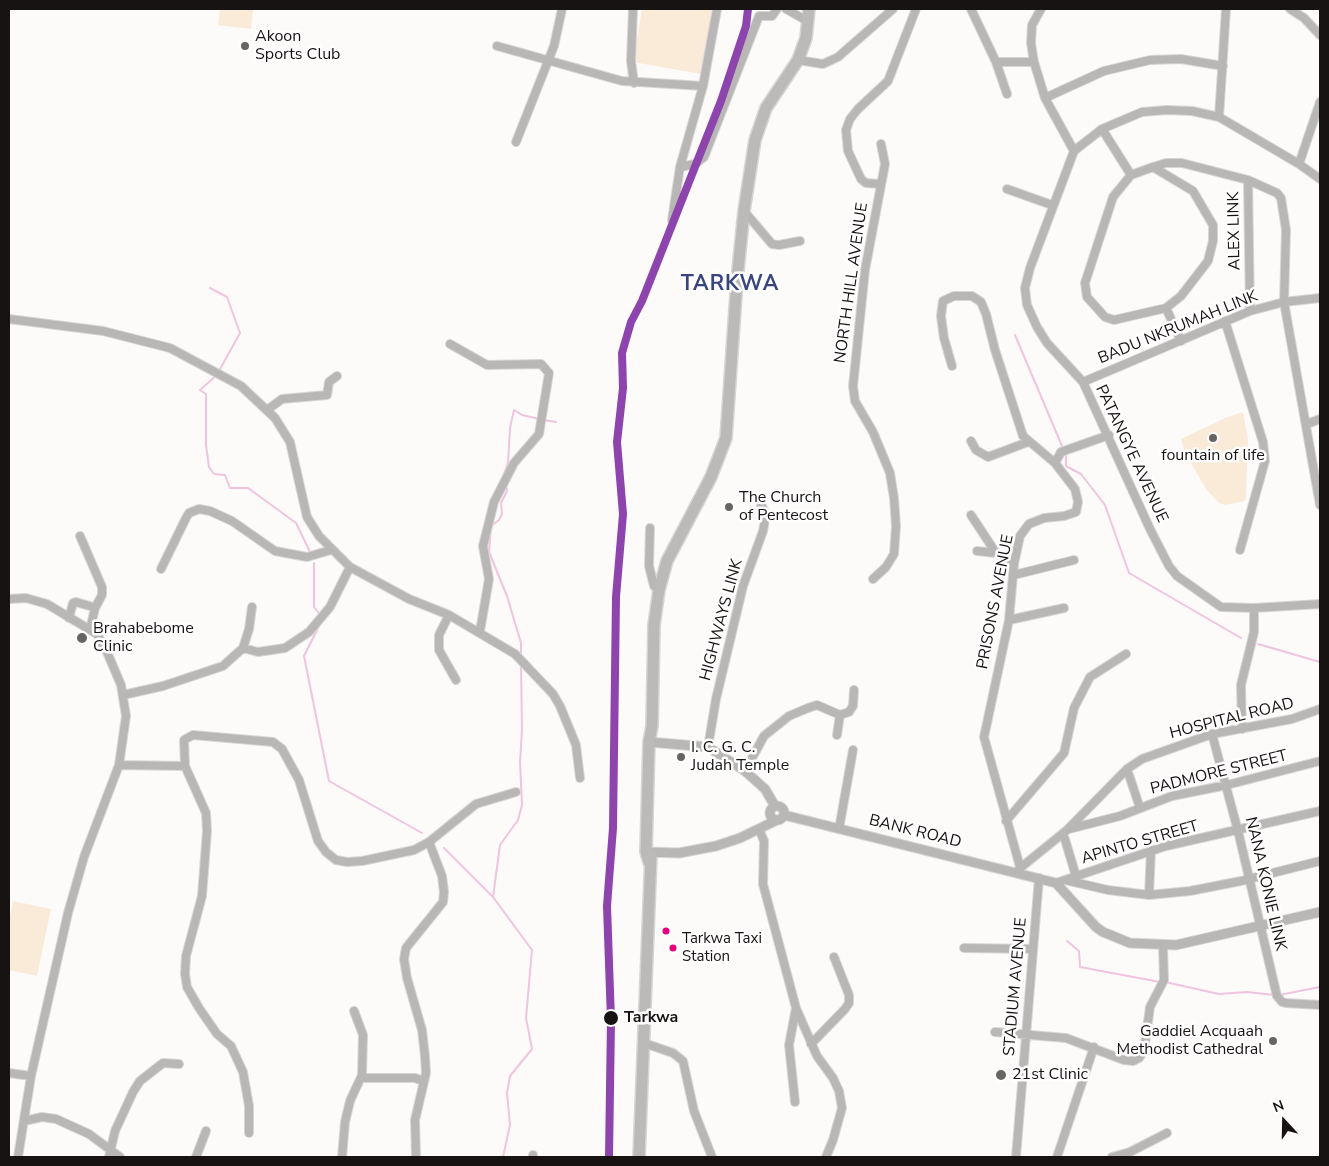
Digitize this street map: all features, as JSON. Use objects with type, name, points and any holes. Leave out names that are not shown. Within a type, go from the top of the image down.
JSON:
[{"type":"main road","points":[[639,1157],[644,1043],[654,625],[659,590],[667,561],[711,477],[726,438],[744,210],[755,140],[766,108],[798,60],[806,38],[810,9]]},
{"type":"street","points":[[516,142],[549,59],[559,30],[562,9]]},
{"type":"street","points":[[633,9],[631,61],[634,83]]},
{"type":"street","points":[[672,220],[680,167],[703,86],[717,9]]},
{"type":"street","points":[[680,167],[695,164],[704,157],[759,16],[772,16],[777,9]]},
{"type":"street","points":[[786,9],[809,22]]},
{"type":"street","points":[[798,60],[822,64],[838,57],[893,9]]},
{"type":"street","name":"NORTH HILL AVENUE","points":[[880,184],[866,183],[861,179],[848,152],[846,130],[850,119],[858,109],[888,81],[916,9]]},
{"type":"street","points":[[971,9],[996,62],[1007,94]]},
{"type":"street","points":[[1041,9],[1032,25],[1031,43],[1034,62],[1045,98],[1074,150],[1102,129],[1142,112],[1192,111],[1219,117],[1299,164],[1320,179]]},
{"type":"street","points":[[1219,117],[1226,9]]},
{"type":"street","points":[[1290,9],[1304,18],[1320,35]]},
{"type":"street","points":[[497,46],[634,83],[703,86]]},
{"type":"street","points":[[1045,98],[1104,71],[1132,63],[1181,59],[1223,66]]},
{"type":"street","points":[[996,62],[1034,62]]},
{"type":"street","points":[[1299,164],[1320,102]]},
{"type":"street","points":[[1102,129],[1131,175]]},
{"type":"street","name":"NORTH HILL AVENUE","points":[[873,579],[886,567],[894,554],[896,526],[894,498],[890,473],[873,432],[855,401],[853,386],[865,270],[885,164],[881,144]]},
{"type":"street","name":"PATANGYE AVENUE","points":[[1074,150],[1052,205],[1025,288],[1027,305],[1047,343],[1083,382],[1150,529],[1174,572],[1221,607],[1254,608],[1320,604]]},
{"type":"street","points":[[1153,167],[1193,191],[1212,225],[1214,241],[1208,261],[1181,296],[1166,308],[1114,320],[1105,317],[1087,298],[1085,283],[1113,197],[1131,175],[1153,167],[1166,163],[1182,163],[1248,180],[1277,193],[1284,206],[1286,230],[1284,302],[1320,505]]},
{"type":"street","name":"ALEX LINK","points":[[1248,180],[1250,311]]},
{"type":"street","points":[[1007,189],[1052,205]]},
{"type":"street","points":[[744,210],[772,244],[779,245],[800,241]]},
{"type":"street","name":"PRISONS AVENUE","points":[[952,366],[944,338],[941,316],[943,301],[954,296],[972,296],[981,302],[986,314],[1022,436],[1028,442],[1040,448],[1055,463],[1075,489],[1078,502],[1076,512],[1064,516],[1044,518],[1029,524],[1020,536],[1014,564],[1009,620],[984,737],[1018,870]]},
{"type":"street","name":"BADU NKRUMAH LINK","points":[[1083,382],[1250,311],[1284,302],[1320,298]]},
{"type":"street","points":[[1166,308],[1181,341]]},
{"type":"street","points":[[9,319],[103,332],[149,342],[179,352],[241,386],[267,410],[290,442],[307,517],[331,550],[350,567],[409,599],[449,614],[480,631],[515,654],[553,694],[572,731],[576,745],[580,778]]},
{"type":"street","points":[[1225,321],[1263,442],[1265,462],[1240,550]]},
{"type":"street","points":[[450,344],[487,365],[541,364],[545,366],[549,373],[539,434],[514,463],[494,502],[483,546],[489,579],[480,631]]},
{"type":"street","points":[[267,410],[282,400],[327,395],[329,382],[337,376]]},
{"type":"street","points":[[1307,424],[1320,419]]},
{"type":"street","points":[[1055,463],[1061,452],[1108,435]]},
{"type":"street","points":[[971,441],[976,450],[988,456],[1028,442]]},
{"type":"street","name":"HIGHWAYS LINK","points":[[708,747],[716,699],[743,586],[764,531],[766,514],[760,503]]},
{"type":"street","points":[[161,569],[189,513],[198,509],[210,511],[232,521],[275,551],[307,557],[331,550]]},
{"type":"street","points":[[971,515],[996,552],[1014,564]]},
{"type":"street","points":[[650,528],[649,566],[654,586],[659,590]]},
{"type":"street","points":[[80,536],[102,587],[102,595],[90,630]]},
{"type":"street","points":[[977,551],[996,552]]},
{"type":"street","points":[[1014,575],[1074,560]]},
{"type":"street","points":[[243,648],[258,652],[285,648],[309,632],[330,607],[350,567]]},
{"type":"street","points":[[9,599],[17,597],[47,604],[90,630],[101,639],[108,652],[123,695],[126,716],[119,764],[84,857],[68,913],[31,1076],[18,1157]]},
{"type":"street","points":[[69,618],[71,606],[76,602],[96,608]]},
{"type":"street","points":[[123,695],[215,670],[243,648],[249,629],[252,607]]},
{"type":"street","points":[[1009,620],[1064,608]]},
{"type":"street","points":[[1242,728],[1241,685],[1254,632],[1254,608]]},
{"type":"street","points":[[449,614],[439,635],[439,650],[456,680]]},
{"type":"street","points":[[1006,821],[1064,753],[1074,708],[1090,677],[1126,654]]},
{"type":"street","points":[[745,771],[764,736],[789,716],[817,705],[840,715],[849,712],[853,706],[854,690]]},
{"type":"street","name":"HOSPITAL ROAD","points":[[1018,870],[1065,832],[1127,769],[1142,759],[1212,734],[1292,719],[1320,709]]},
{"type":"street","points":[[837,735],[840,715]]},
{"type":"street","name":"NANA KONIE LINK","points":[[1212,734],[1227,785],[1278,999],[1286,1003],[1320,1005]]},
{"type":"street","points":[[249,1133],[249,1106],[243,1072],[231,1046],[217,1034],[196,1003],[188,987],[185,974],[186,956],[202,896],[207,831],[206,813],[185,766],[184,740],[193,735],[273,742],[285,754],[299,780],[318,841],[326,852],[336,860],[362,861],[404,854],[429,842],[476,804],[516,792]]},
{"type":"street","points":[[652,742],[708,747],[745,771],[765,789],[773,798],[776,806],[771,809],[770,814],[780,818]]},
{"type":"street","points":[[839,828],[853,750]]},
{"type":"street","name":"PADMORE STREET","points":[[1065,832],[1172,796],[1227,785],[1320,761]]},
{"type":"street","points":[[119,764],[185,766]]},
{"type":"street","points":[[1127,769],[1140,808]]},
{"type":"street","name":"APINTO STREET","points":[[1061,881],[1151,850],[1320,811]]},
{"type":"street","points":[[649,856],[699,850],[729,842],[780,818]]},
{"type":"street","name":"BANK ROAD","points":[[780,818],[839,828],[1018,870],[1039,878],[1061,881]]},
{"type":"street","points":[[759,829],[764,841],[763,884],[796,1008],[817,1056],[836,1083],[842,1108],[826,1157]]},
{"type":"street","points":[[1065,832],[1076,876]]},
{"type":"street","points":[[416,1157],[415,1120],[426,1073],[423,1036],[407,978],[404,959],[406,948],[443,902],[442,876],[429,842]]},
{"type":"street","points":[[1149,894],[1151,850]]},
{"type":"street","points":[[1061,881],[1108,890],[1149,894],[1190,892],[1320,861]]},
{"type":"street","name":"STADIUM AVENUE","points":[[1016,1157],[1039,878]]},
{"type":"street","points":[[1061,881],[1081,912],[1103,932],[1130,943],[1163,946],[1320,912]]},
{"type":"street","points":[[995,1032],[1066,1038],[1094,1047],[1124,1060],[1133,1061],[1142,1055],[1146,1042],[1150,1006],[1164,980],[1163,946]]},
{"type":"street","points":[[964,948],[1033,948]]},
{"type":"street","points":[[811,1044],[849,1002],[850,998],[834,957]]},
{"type":"street","points":[[795,1102],[789,1045],[796,1008]]},
{"type":"street","points":[[342,1157],[345,1122],[353,1093],[362,1076],[363,1035],[354,1011]]},
{"type":"street","points":[[644,1043],[674,1053],[683,1061],[694,1111],[712,1157]]},
{"type":"street","points":[[1057,1157],[1094,1047]]},
{"type":"street","points":[[110,1153],[115,1130],[140,1081],[163,1063],[179,1064]]},
{"type":"street","points":[[9,1073],[31,1076]]},
{"type":"street","points":[[362,1076],[365,1078],[415,1078],[424,1081]]},
{"type":"street","points":[[24,1121],[42,1117],[56,1119],[89,1134],[110,1153],[120,1157]]},
{"type":"street","points":[[196,1157],[206,1131]]},
{"type":"street","points":[[1112,1157],[1130,1152],[1167,1133]]},
{"type":"shaded area","points":[[220,9],[253,9],[251,29],[218,25]]},
{"type":"shaded area","points":[[642,9],[712,9],[701,74],[633,62]]},
{"type":"shaded area","points":[[1243,412],[1248,440],[1246,496],[1245,501],[1226,505],[1219,503],[1206,489],[1185,453],[1181,439],[1225,418]]},
{"type":"shaded area","points":[[13,901],[51,909],[37,976],[9,970],[9,922]]},
{"type":"waterway","points":[[210,288],[227,297],[240,333],[219,371]]},
{"type":"waterway","points":[[1015,335],[1062,446]]},
{"type":"waterway","points":[[217,375],[200,390],[206,394],[206,445],[209,467],[214,474],[225,475],[230,488],[248,488],[296,523],[310,552]]},
{"type":"waterway","points":[[503,476],[508,463],[510,428],[514,410],[522,415],[539,419]]},
{"type":"waterway","points":[[544,420],[556,422]]},
{"type":"waterway","points":[[1066,455],[1066,466],[1081,474],[1105,505],[1129,573],[1241,638]]},
{"type":"waterway","points":[[506,485],[507,491],[501,503],[502,514],[499,520],[491,526],[489,552],[507,596],[521,643],[521,656]]},
{"type":"waterway","points":[[314,563],[314,607],[321,616]]},
{"type":"waterway","points":[[319,626],[304,656],[329,781],[422,833]]},
{"type":"waterway","points":[[1258,644],[1320,662]]},
{"type":"waterway","points":[[493,897],[500,845],[518,820],[522,805],[520,762],[522,730],[521,665]]},
{"type":"waterway","points":[[444,848],[493,897],[532,950],[526,1018],[532,1049],[510,1076],[507,1093],[510,1125],[503,1157]]},
{"type":"waterway","points":[[1067,941],[1079,951],[1080,967],[1160,982]]},
{"type":"waterway","points":[[1165,982],[1219,994],[1247,992],[1274,995]]},
{"type":"waterway","points":[[1279,995],[1320,987]]},
{"type":"transit line","points":[[609,1157],[611,1020],[607,906],[613,828],[616,597],[623,514],[617,442],[623,388],[622,353],[631,322],[642,301],[721,101],[746,26],[748,9]]},
{"type":"place","name":"Akoon Sports Club","points":[[245,46]]},
{"type":"place","name":"fountain of life","points":[[1213,438]]},
{"type":"place","name":"The Church of Pentecost","points":[[729,507]]},
{"type":"place","name":"Brahabebome Clinic","points":[[82,638]]},
{"type":"place","name":"I. C. G. C. Judah Temple","points":[[681,757]]},
{"type":"place","name":"Tarkwa Taxi Station","points":[[673,948]]},
{"type":"place","name":"Tarkwa","points":[[611,1018]]},
{"type":"place","name":"Gaddiel Acquaah Methodist Cathedral","points":[[1273,1041]]},
{"type":"place","name":"21st Clinic","points":[[1001,1075]]},
{"type":"district","name":"TARKWA","points":[[730,285]]}]
